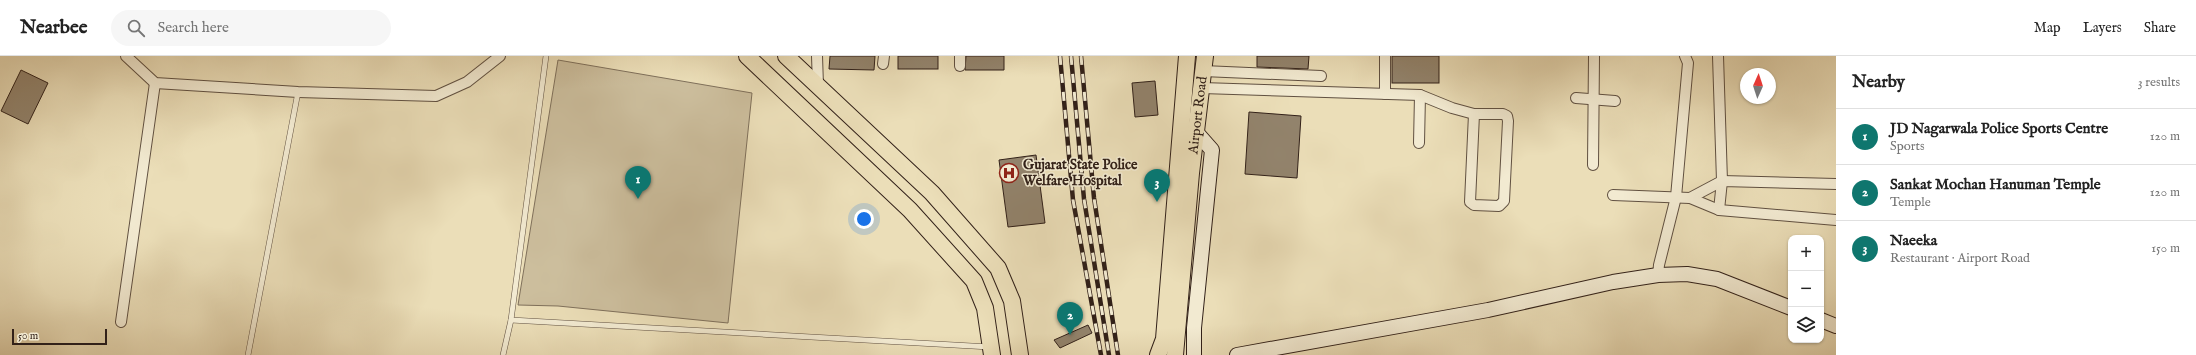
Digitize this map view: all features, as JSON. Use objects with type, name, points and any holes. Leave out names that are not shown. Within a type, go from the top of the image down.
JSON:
[{"type":"main road","points":[[747,56],[910,210],[974,281],[985,308],[991,351]]},
{"type":"main road","points":[[786,56],[932,193],[998,268],[1012,301],[1020,355]]},
{"type":"main road","name":"Airport Road","points":[[1187,56],[1190,132]]},
{"type":"main road","name":"Airport Road","points":[[1185,170],[1190,132],[1202,88],[1204,64]]},
{"type":"main road","points":[[1158,355],[1164,339],[1185,170]]},
{"type":"main road","points":[[1174,355],[1185,170]]},
{"type":"street","points":[[126,56],[155,83],[298,92],[436,96],[467,82],[500,56]]},
{"type":"street","points":[[818,56],[818,85]]},
{"type":"street","points":[[1385,94],[1386,56]]},
{"type":"street","points":[[1593,165],[1594,56]]},
{"type":"street","points":[[1718,56],[1722,181],[1719,210]]},
{"type":"street","points":[[1658,275],[1659,265],[1676,197],[1689,58]]},
{"type":"street","points":[[1204,64],[1321,76]]},
{"type":"street","points":[[121,322],[155,83]]},
{"type":"street","points":[[1202,88],[1420,95],[1452,108],[1474,114],[1503,114],[1507,116],[1504,200],[1499,206],[1474,205],[1470,202],[1474,114]]},
{"type":"street","points":[[1419,143],[1420,95]]},
{"type":"street","points":[[1576,98],[1615,101]]},
{"type":"street","points":[[1190,132],[1212,150],[1194,328],[1194,355]]},
{"type":"street","points":[[1690,198],[1722,181],[1836,184]]},
{"type":"street","points":[[1613,195],[1690,198],[1719,210],[1836,220]]},
{"type":"street","points":[[1237,355],[1488,310],[1613,282],[1658,275],[1688,274],[1717,279],[1788,307]]},
{"type":"street","points":[[1824,321],[1836,326]]},
{"type":"lane","points":[[503,355],[511,320],[546,56]]},
{"type":"lane","points":[[248,355],[298,92]]},
{"type":"lane","points":[[511,320],[991,351]]},
{"type":"shaded area","points":[[558,60],[752,93],[728,323],[558,306],[518,305]]},
{"type":"building","points":[[830,56],[875,56],[874,70],[829,69]]},
{"type":"building","points":[[898,56],[938,56],[938,69],[898,69]]},
{"type":"building","points":[[966,56],[1004,56],[1004,70],[965,70]]},
{"type":"building","points":[[1257,56],[1309,56],[1308,69],[1257,67]]},
{"type":"building","points":[[1392,56],[1439,56],[1439,83],[1392,83]]},
{"type":"building","points":[[21,70],[48,83],[28,124],[1,111]]},
{"type":"building","points":[[1155,81],[1158,115],[1135,117],[1132,83]]},
{"type":"building","points":[[1249,112],[1301,116],[1297,178],[1245,174]]},
{"type":"building","points":[[1036,155],[1045,223],[1008,227],[999,160]]},
{"type":"building","points":[[1088,325],[1092,333],[1060,348],[1054,340]]},
{"type":"railway","points":[[1060,56],[1073,200],[1101,355]]},
{"type":"railway","points":[[1071,56],[1084,199],[1109,355]]},
{"type":"railway","points":[[1081,56],[1094,198],[1118,355]]},
{"type":"place","name":"Gujarat State Police Welfare Hospital","points":[[1009,173]]},
{"type":"place","name":"JD Nagarwala Police Sports Centre","points":[[638,199]]},
{"type":"place","name":"Naeeka","points":[[1157,202]]},
{"type":"place","name":"Sankat Mochan Hanuman Temple","points":[[1070,335]]}]
